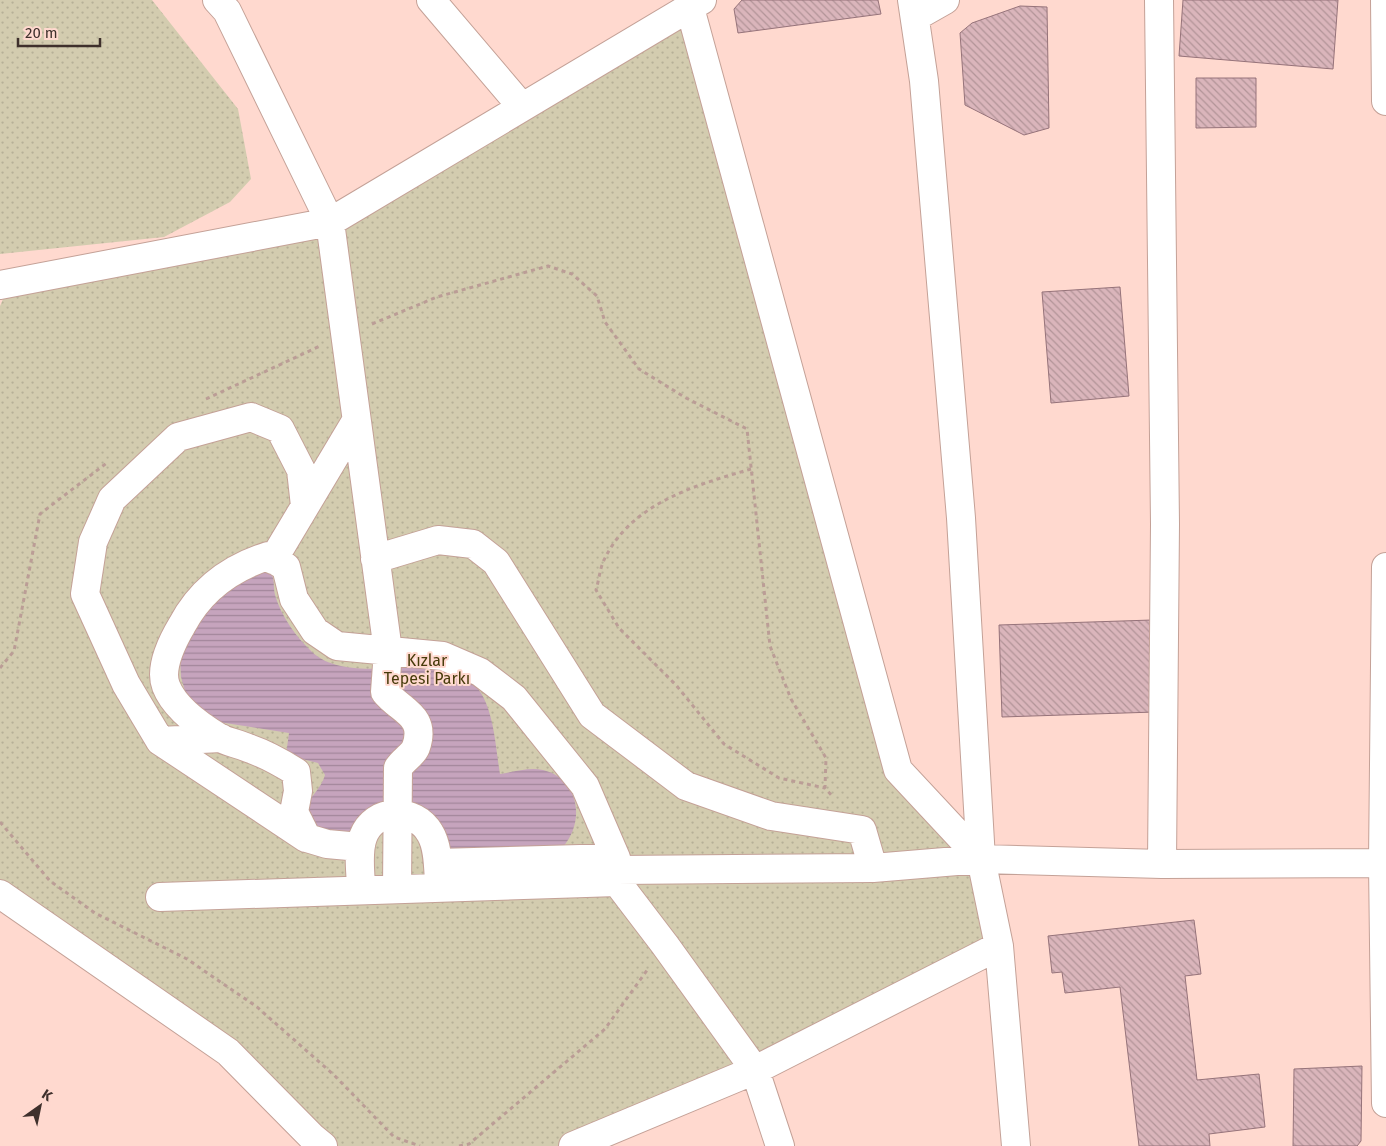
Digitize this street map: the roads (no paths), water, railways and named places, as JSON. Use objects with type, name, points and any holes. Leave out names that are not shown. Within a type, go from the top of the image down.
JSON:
[{"type":"street","points":[[218,0],[227,11],[330,222],[388,651],[385,692],[391,700],[415,718],[418,733],[415,749],[402,761],[398,768],[397,889]]},
{"type":"street","points":[[431,0],[522,107]]},
{"type":"street","points":[[945,0],[914,8],[924,81],[960,508],[981,859],[999,946],[1016,1146]]},
{"type":"street","points":[[1159,0],[1164,524],[1162,864]]},
{"type":"street","points":[[1385,0],[1386,101]]},
{"type":"street","points":[[3,291],[330,222],[696,4],[898,770],[981,859]]},
{"type":"street","points":[[305,506],[301,470],[280,429],[251,417],[178,437],[112,499],[92,542],[85,594],[126,684],[160,740],[307,838],[327,844],[360,847]]},
{"type":"street","points":[[274,560],[356,421]]},
{"type":"street","points":[[375,559],[438,540],[473,544],[496,562],[592,715],[686,786],[771,816],[862,830],[873,868]]},
{"type":"street","points":[[307,838],[294,812],[298,791],[296,772],[275,758],[220,738],[182,710],[165,685],[166,660],[172,643],[188,613],[208,589],[243,564],[268,556],[286,567],[294,599],[315,631],[337,646],[443,656],[480,672],[514,698],[586,786],[616,870],[665,945],[755,1070],[780,1146]]},
{"type":"street","points":[[1386,567],[1384,863],[1386,1102]]},
{"type":"street","points":[[160,740],[220,738]]},
{"type":"street","points":[[362,890],[360,847],[363,836],[370,825],[379,818],[397,813],[415,817],[431,834],[439,875]]},
{"type":"street","points":[[160,897],[397,889],[439,875],[616,870],[873,868],[981,859],[1162,864],[1384,863]]},
{"type":"street","points":[[0,894],[228,1052],[323,1146]]},
{"type":"street","points":[[573,1146],[755,1070],[999,946]]},
{"type":"park label","name":"Kızlar Tepesi Parkı","points":[[427,669]]}]
